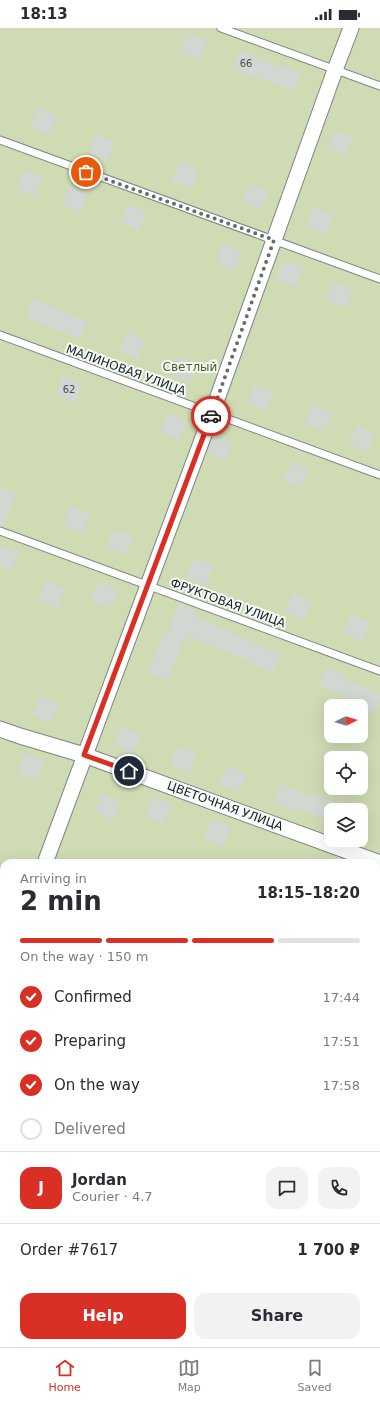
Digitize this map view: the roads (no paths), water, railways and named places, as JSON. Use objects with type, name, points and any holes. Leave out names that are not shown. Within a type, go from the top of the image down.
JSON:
[{"type":"street","points":[[46,859],[147,584],[212,413],[351,28]]},
{"type":"street","name":"ЦВЕТОЧНАЯ УЛИЦА","points":[[0,729],[84,755],[369,859]]},
{"type":"lane","points":[[221,28],[380,86]]},
{"type":"lane","points":[[0,140],[380,279]]},
{"type":"lane","name":"МАЛИНОВАЯ УЛИЦА","points":[[0,335],[380,475]]},
{"type":"lane","name":"ФРУКТОВАЯ УЛИЦА","points":[[0,531],[380,671]]},
{"type":"park label","name":"Светлый","points":[[190,367]]}]
